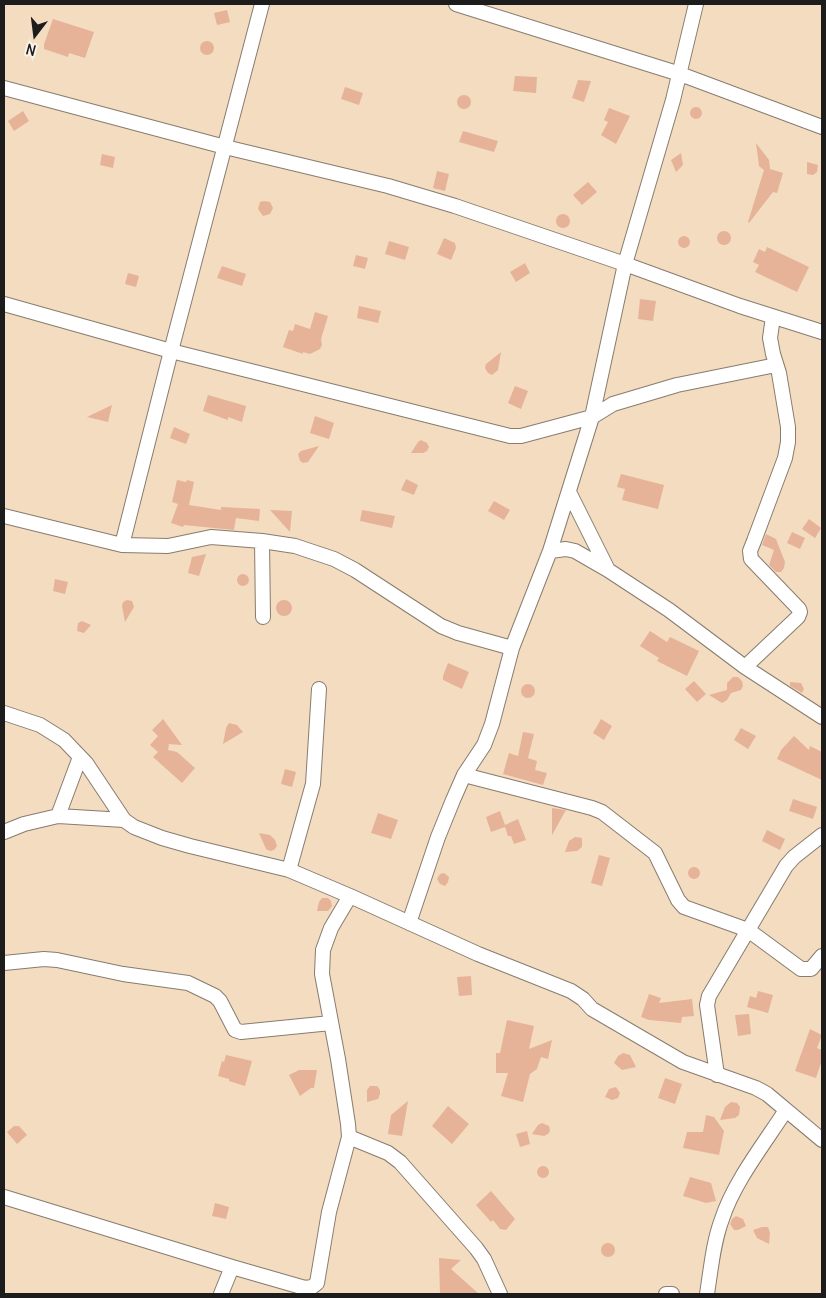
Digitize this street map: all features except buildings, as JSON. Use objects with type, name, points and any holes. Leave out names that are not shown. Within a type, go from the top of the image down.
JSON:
[{"type":"street","points":[[122,545],[262,4]]},
{"type":"street","points":[[456,4],[680,74],[822,127]]},
{"type":"street","points":[[409,923],[438,837],[464,775],[484,746],[492,724],[512,648],[550,551],[569,492],[592,417],[625,264],[680,74],[696,4]]},
{"type":"street","points":[[4,88],[225,147],[388,186],[455,206],[772,317],[822,332]]},
{"type":"street","points":[[4,304],[171,351],[510,436],[522,436],[592,417],[613,404],[678,385],[776,365]]},
{"type":"street","points":[[745,666],[800,612],[750,556],[785,458],[788,442],[788,427],[779,373],[770,338],[772,317]]},
{"type":"street","points":[[569,492],[608,570]]},
{"type":"street","points":[[4,516],[122,545],[168,546],[210,537],[295,546],[334,559],[355,570],[441,626],[458,633],[512,648]]},
{"type":"street","points":[[262,541],[263,617]]},
{"type":"street","points":[[550,551],[575,551],[608,570],[669,610],[745,666],[822,717]]},
{"type":"street","points":[[289,870],[312,790],[320,689]]},
{"type":"street","points":[[4,713],[40,725],[64,740],[80,757],[124,820],[134,827],[162,838],[289,870],[478,954],[571,991],[583,999],[592,1009],[668,1055],[756,1088],[822,1140]]},
{"type":"street","points":[[58,816],[80,757]]},
{"type":"street","points":[[464,775],[602,812],[655,853],[678,900],[684,907],[748,930],[801,969],[811,969],[822,956]]},
{"type":"street","points":[[4,832],[24,824],[58,816],[124,820]]},
{"type":"street","points":[[718,1075],[706,1005],[709,996],[786,866],[794,856],[822,835]]},
{"type":"street","points":[[4,1197],[305,1288],[317,1284],[329,1212],[349,1137],[322,974],[323,950],[331,928],[350,896]]},
{"type":"street","points":[[4,963],[44,959],[56,960],[123,974],[188,983],[220,1001],[235,1030],[241,1032],[331,1023]]},
{"type":"street","points":[[707,1294],[715,1241],[731,1195],[786,1110]]},
{"type":"street","points":[[349,1137],[388,1154],[400,1162],[476,1248],[484,1259],[500,1294]]},
{"type":"street","points":[[221,1294],[232,1266]]},
{"type":"street","points":[[666,1294],[672,1294]]}]
